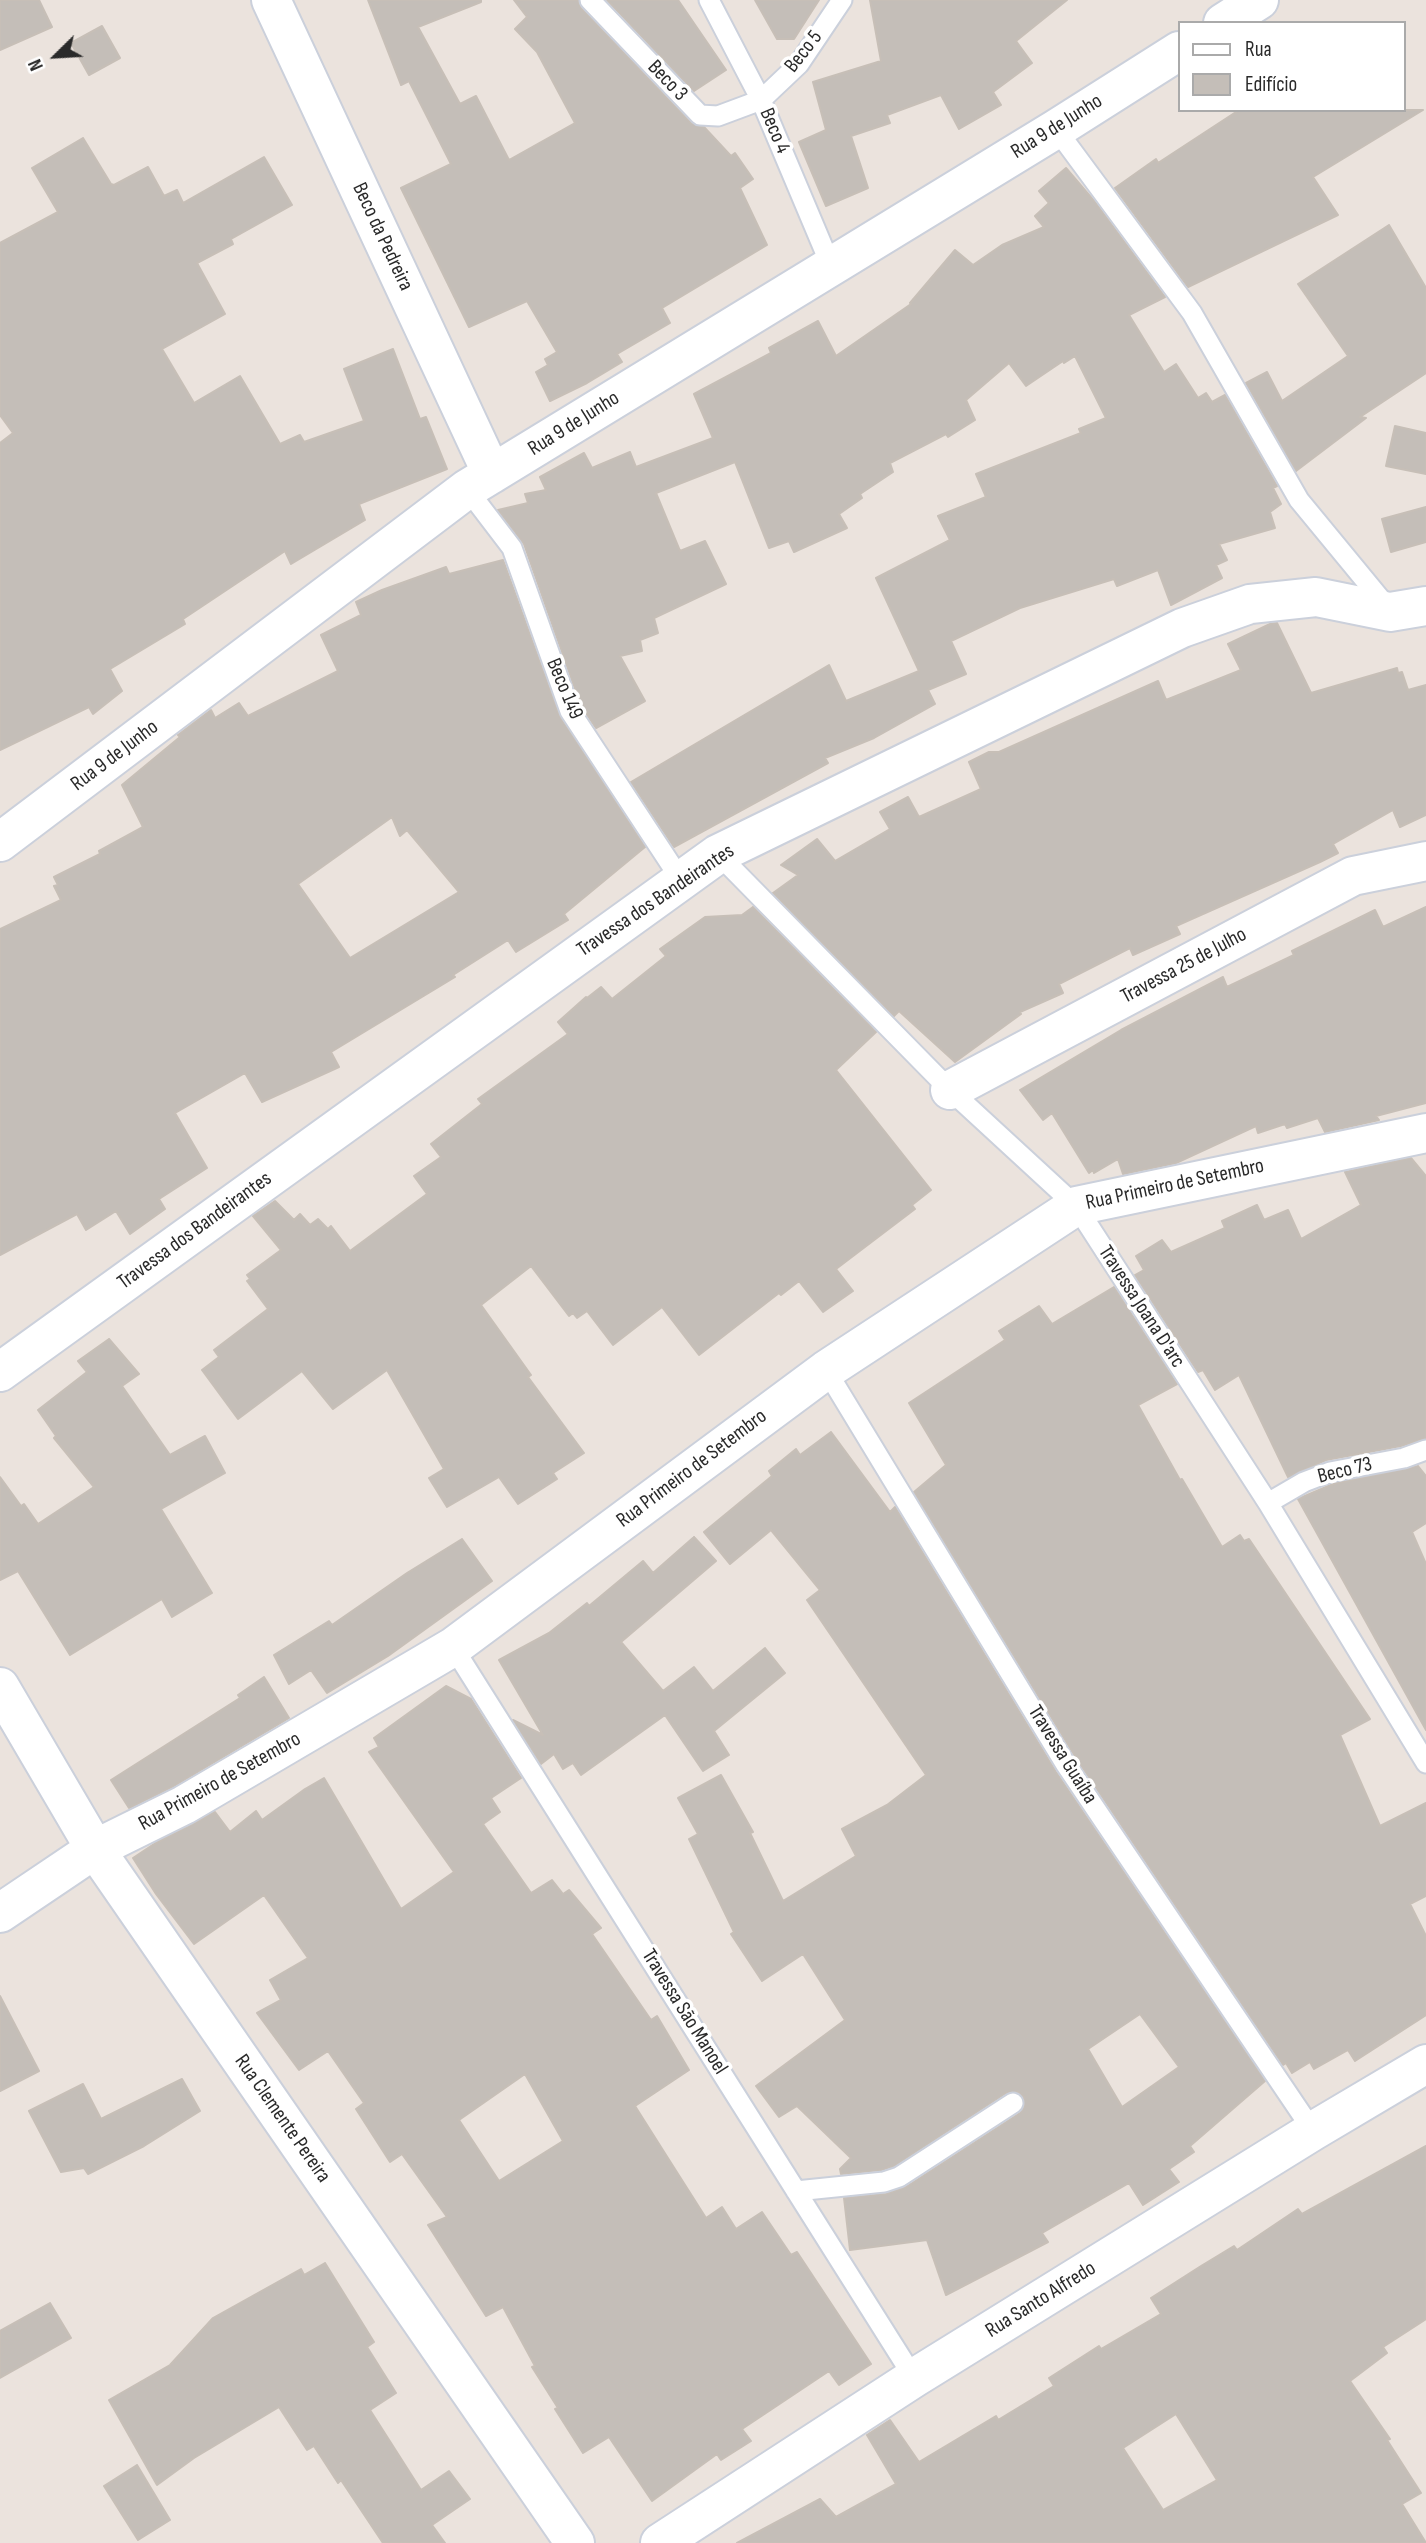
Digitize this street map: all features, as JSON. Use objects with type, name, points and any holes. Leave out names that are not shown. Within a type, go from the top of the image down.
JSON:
[{"type":"street","name":"Beco da Pedreira","points":[[271,0],[480,482]]},
{"type":"street","points":[[1226,21],[1259,0]]},
{"type":"street","name":"Rua 9 de Junho","points":[[0,842],[480,482],[1178,52]]},
{"type":"street","name":"Travessa dos Bandeirantes","points":[[0,1372],[718,854],[1182,628],[1250,604],[1316,597],[1408,609]]},
{"type":"street","name":"Travessa 25 de Julho","points":[[950,1090],[1353,876],[1426,861]]},
{"type":"street","name":"Rua Primeiro de Setembro","points":[[0,1913],[96,1849],[184,1805],[453,1647],[825,1370],[1076,1206],[1426,1133]]},
{"type":"street","name":"Rua Clemente Pereira","points":[[0,1687],[96,1849],[575,2543]]},
{"type":"street","name":"Rua Santo Alfredo","points":[[660,2543],[914,2378],[1426,2064]]},
{"type":"lane","name":"Beco 3","points":[[590,0],[700,116],[718,116],[761,100]]},
{"type":"lane","name":"Beco 4","points":[[709,0],[761,100],[831,266]]},
{"type":"lane","name":"Beco 5","points":[[761,100],[799,64],[842,0]]},
{"type":"lane","points":[[1056,129],[1192,313],[1300,500],[1408,609]]},
{"type":"lane","name":"Beco 149","points":[[480,482],[512,548],[570,711],[681,880]]},
{"type":"lane","name":"Travessa Joana D'arc","points":[[718,854],[950,1090],[1076,1206],[1268,1503],[1426,1763]]},
{"type":"lane","name":"Travessa Guaíba","points":[[825,1370],[1066,1765],[1313,2131]]},
{"type":"lane","name":"Beco 73","points":[[1268,1503],[1304,1482],[1330,1472],[1404,1458],[1426,1450]]},
{"type":"lane","name":"Travessa São Manoel","points":[[453,1647],[914,2378]]},
{"type":"lane","points":[[796,2191],[884,2182],[899,2177],[1013,2102]]},
{"type":"building","points":[[0,0],[39,0],[52,27],[0,50]]},
{"type":"building","points":[[368,0],[481,0],[418,27],[460,104],[476,96],[509,160],[575,123],[537,52],[515,29],[527,17],[514,0],[578,0],[581,8],[691,123],[704,127],[731,156],[735,153],[753,179],[740,188],[767,245],[662,308],[670,323],[617,354],[622,362],[550,401],[536,372],[548,365],[545,359],[557,352],[527,301],[469,327],[401,188],[451,164],[409,81],[401,85]]},
{"type":"building","points":[[607,0],[678,0],[726,70],[694,91]]},
{"type":"building","points":[[755,0],[819,0],[794,39],[777,39]]},
{"type":"building","points":[[870,0],[1067,0],[1016,41],[1032,63],[993,92],[1001,105],[959,129],[941,95],[887,115],[890,123],[851,136],[868,188],[826,206],[799,142],[826,130],[813,82],[881,61]]},
{"type":"building","points":[[102,26],[120,58],[89,75],[71,43]]},
{"type":"building","points":[[1423,110],[1313,177],[1338,215],[1188,287],[1115,188],[1156,159],[1158,163],[1236,112]]},
{"type":"building","points":[[83,138],[111,184],[114,185],[148,167],[164,196],[177,190],[183,203],[264,157],[292,205],[231,239],[233,244],[197,263],[225,314],[162,349],[194,403],[240,376],[280,444],[300,435],[304,442],[364,421],[344,369],[393,349],[420,419],[426,417],[447,469],[359,504],[365,520],[291,564],[285,551],[183,619],[185,624],[110,669],[122,691],[93,714],[89,707],[0,750],[0,443],[13,433],[0,415],[0,243],[58,212],[32,168]]},
{"type":"building","points":[[1066,168],[1095,202],[1165,297],[1129,315],[1164,372],[1176,364],[1198,398],[1206,393],[1212,402],[1225,395],[1277,486],[1273,488],[1281,504],[1270,512],[1275,528],[1219,544],[1227,560],[1216,565],[1222,578],[1171,605],[1158,570],[1117,586],[1114,579],[1020,608],[951,641],[966,674],[928,690],[935,704],[874,738],[825,758],[828,763],[674,847],[631,782],[829,665],[846,701],[919,671],[876,578],[950,540],[938,516],[986,497],[976,474],[1081,433],[1079,429],[1106,418],[1075,356],[1026,386],[1009,363],[966,400],[975,420],[948,437],[946,434],[890,463],[893,472],[860,494],[862,498],[839,514],[847,528],[794,552],[789,541],[769,548],[735,462],[656,493],[680,551],[705,541],[726,584],[654,618],[658,633],[640,640],[642,651],[620,656],[645,701],[596,728],[581,706],[524,544],[498,510],[528,503],[525,494],[546,490],[540,477],[584,453],[592,468],[630,452],[636,467],[713,438],[694,394],[771,353],[769,348],[818,321],[836,356],[911,304],[955,250],[973,265],[1002,245],[1044,227],[1035,216],[1049,203],[1039,191]]},
{"type":"building","points":[[1389,225],[1426,288],[1426,373],[1360,417],[1366,418],[1296,471],[1246,383],[1267,372],[1282,401],[1348,356],[1298,284]]},
{"type":"building","points":[[1395,426],[1426,433],[1426,474],[1386,466]]},
{"type":"building","points":[[1426,507],[1426,542],[1391,552],[1382,519]]},
{"type":"building","points":[[503,560],[559,715],[645,847],[564,914],[568,920],[516,952],[508,940],[453,975],[455,977],[331,1052],[339,1067],[262,1102],[245,1073],[175,1113],[207,1168],[159,1199],[165,1209],[130,1234],[116,1211],[86,1230],[77,1214],[0,1255],[0,929],[61,900],[54,886],[58,885],[54,877],[100,854],[99,851],[143,827],[122,785],[180,737],[178,735],[211,710],[215,718],[239,703],[248,716],[338,671],[321,635],[361,615],[356,602],[446,567],[449,574]],"holes":[[[392,817],[400,836],[407,830],[459,892],[350,958],[298,884]]]},
{"type":"building","points":[[1277,623],[1311,693],[1397,668],[1398,673],[1402,672],[1408,690],[1426,685],[1426,815],[1400,827],[1393,810],[1333,844],[1338,853],[1176,926],[1180,934],[1133,955],[1130,948],[1059,984],[1063,993],[1020,1012],[1021,1014],[955,1062],[899,1011],[894,1016],[773,893],[798,875],[781,865],[817,839],[835,861],[890,829],[880,812],[908,797],[919,817],[981,789],[969,762],[989,752],[999,752],[1158,681],[1166,700],[1241,670],[1228,644]]},
{"type":"building","points":[[753,907],[876,1032],[836,1070],[931,1190],[912,1205],[915,1209],[836,1269],[853,1291],[823,1312],[799,1281],[781,1295],[779,1293],[699,1355],[662,1307],[613,1345],[587,1311],[577,1318],[573,1313],[569,1316],[531,1266],[481,1305],[531,1375],[528,1377],[584,1453],[553,1473],[557,1479],[518,1504],[499,1477],[447,1507],[429,1478],[444,1469],[387,1370],[333,1409],[302,1371],[238,1419],[202,1370],[219,1357],[214,1350],[268,1309],[247,1281],[250,1279],[247,1275],[281,1250],[253,1216],[275,1201],[294,1220],[300,1214],[310,1225],[318,1219],[328,1229],[331,1226],[350,1251],[427,1194],[414,1176],[441,1157],[431,1144],[482,1104],[478,1099],[568,1034],[558,1022],[586,997],[601,987],[612,999],[666,956],[660,949],[705,917],[742,915]]},
{"type":"building","points":[[1426,907],[1426,1103],[1376,1116],[1379,1120],[1325,1132],[1318,1118],[1287,1128],[1285,1124],[1258,1133],[1256,1126],[1176,1163],[1123,1174],[1118,1159],[1094,1173],[1093,1170],[1089,1173],[1052,1113],[1043,1120],[1020,1090],[1121,1030],[1223,977],[1227,987],[1294,955],[1292,951],[1375,910],[1383,927]]},
{"type":"building","points":[[1411,1158],[1426,1176],[1426,1438],[1401,1446],[1326,1460],[1288,1477],[1239,1375],[1215,1390],[1203,1370],[1198,1372],[1135,1275],[1144,1270],[1136,1256],[1162,1240],[1171,1252],[1225,1228],[1222,1221],[1257,1205],[1264,1220],[1288,1210],[1301,1239],[1361,1205],[1345,1172]]},
{"type":"building","points":[[1114,1287],[1177,1384],[1138,1405],[1180,1480],[1182,1479],[1222,1547],[1240,1535],[1244,1541],[1249,1539],[1370,1719],[1340,1735],[1380,1826],[1426,1803],[1426,1896],[1410,1904],[1426,1936],[1426,2015],[1355,2061],[1348,2050],[1314,2069],[1310,2062],[1292,2073],[1286,2063],[1283,2065],[1076,1758],[914,1492],[946,1465],[909,1403],[1005,1340],[999,1331],[1039,1306],[1052,1324]]},
{"type":"building","points":[[109,1339],[139,1374],[122,1386],[170,1455],[205,1436],[225,1473],[161,1509],[212,1593],[172,1617],[162,1599],[70,1655],[18,1571],[0,1580],[0,1477],[38,1524],[94,1487],[54,1438],[56,1436],[38,1410],[87,1372],[78,1361]]},
{"type":"building","points":[[831,1432],[890,1512],[895,1507],[1056,1772],[1265,2081],[1190,2146],[1194,2152],[1169,2169],[1179,2182],[1143,2205],[1129,2183],[1042,2233],[1048,2242],[946,2295],[927,2240],[850,2250],[844,2198],[886,2194],[906,2187],[1020,2113],[1024,2108],[1024,2097],[1018,2092],[1006,2093],[894,2166],[841,2174],[840,2169],[851,2158],[797,2106],[779,2117],[756,2086],[845,2020],[803,1954],[762,1981],[731,1934],[734,1932],[689,1839],[698,1834],[678,1798],[721,1775],[753,1832],[750,1833],[783,1901],[856,1856],[842,1829],[887,1805],[926,1775],[807,1600],[820,1590],[771,1530],[730,1564],[704,1532],[772,1476],[769,1471],[796,1449],[800,1455]],"holes":[[[1140,2014],[1179,2067],[1122,2107],[1088,2049]]]},
{"type":"building","points":[[1418,1466],[1426,1476],[1426,1523],[1412,1532],[1426,1564],[1426,1730],[1298,1499],[1333,1484]]},
{"type":"building","points":[[694,1537],[716,1561],[621,1642],[663,1691],[694,1667],[713,1691],[765,1648],[785,1673],[714,1731],[729,1755],[703,1771],[665,1715],[581,1775],[573,1763],[563,1769],[554,1754],[541,1764],[513,1720],[543,1735],[499,1660],[549,1633],[587,1603],[589,1606],[643,1561],[653,1573]]},
{"type":"building","points":[[462,1539],[492,1581],[388,1656],[327,1693],[311,1670],[289,1684],[274,1655],[329,1621],[332,1625]]},
{"type":"building","points":[[264,1677],[289,1718],[174,1786],[129,1808],[111,1780],[240,1698],[238,1695]]},
{"type":"building","points":[[446,1686],[471,1699],[521,1778],[491,1798],[500,1812],[483,1824],[531,1893],[552,1880],[563,1894],[569,1890],[601,1928],[592,1934],[651,2020],[657,2016],[689,2070],[635,2106],[706,2218],[722,2207],[736,2229],[762,2212],[791,2255],[797,2252],[871,2364],[839,2385],[829,2371],[742,2429],[751,2441],[721,2460],[717,2454],[652,2501],[609,2437],[583,2453],[555,2409],[558,2408],[532,2367],[535,2366],[503,2307],[486,2316],[428,2225],[447,2217],[402,2154],[390,2162],[356,2109],[364,2103],[328,2051],[299,2070],[257,2013],[281,2000],[270,1980],[308,1958],[264,1895],[194,1944],[133,1858],[215,1812],[230,1832],[256,1811],[262,1820],[324,1778],[401,1909],[454,1872],[369,1752],[379,1747],[374,1738]],"holes":[[[525,2074],[563,2141],[499,2181],[459,2120]]]},
{"type":"building","points":[[0,1996],[39,2071],[0,2091]]},
{"type":"building","points":[[182,2079],[200,2111],[144,2146],[88,2174],[84,2168],[61,2172],[29,2111],[83,2084],[101,2119]]},
{"type":"building","points":[[1426,2146],[1426,2319],[1383,2347],[1387,2353],[1350,2381],[1390,2439],[1387,2440],[1421,2493],[1402,2504],[1426,2543],[737,2543],[820,2499],[836,2517],[896,2484],[867,2435],[890,2420],[919,2462],[996,2416],[998,2420],[1054,2386],[1049,2378],[1099,2346],[1101,2349],[1161,2314],[1151,2298],[1234,2246],[1237,2250],[1298,2209],[1302,2214]],"holes":[[[1176,2414],[1217,2480],[1163,2510],[1123,2448]]]},
{"type":"building","points":[[325,2263],[374,2342],[367,2347],[396,2393],[370,2410],[421,2490],[449,2471],[470,2499],[432,2525],[445,2543],[383,2543],[341,2480],[338,2483],[314,2446],[307,2450],[279,2407],[194,2458],[157,2485],[109,2400],[170,2365],[213,2318],[301,2269],[304,2275]]},
{"type":"building","points":[[50,2303],[71,2338],[0,2378],[0,2331]]},
{"type":"building","points":[[137,2465],[170,2520],[138,2540],[104,2486]]}]
